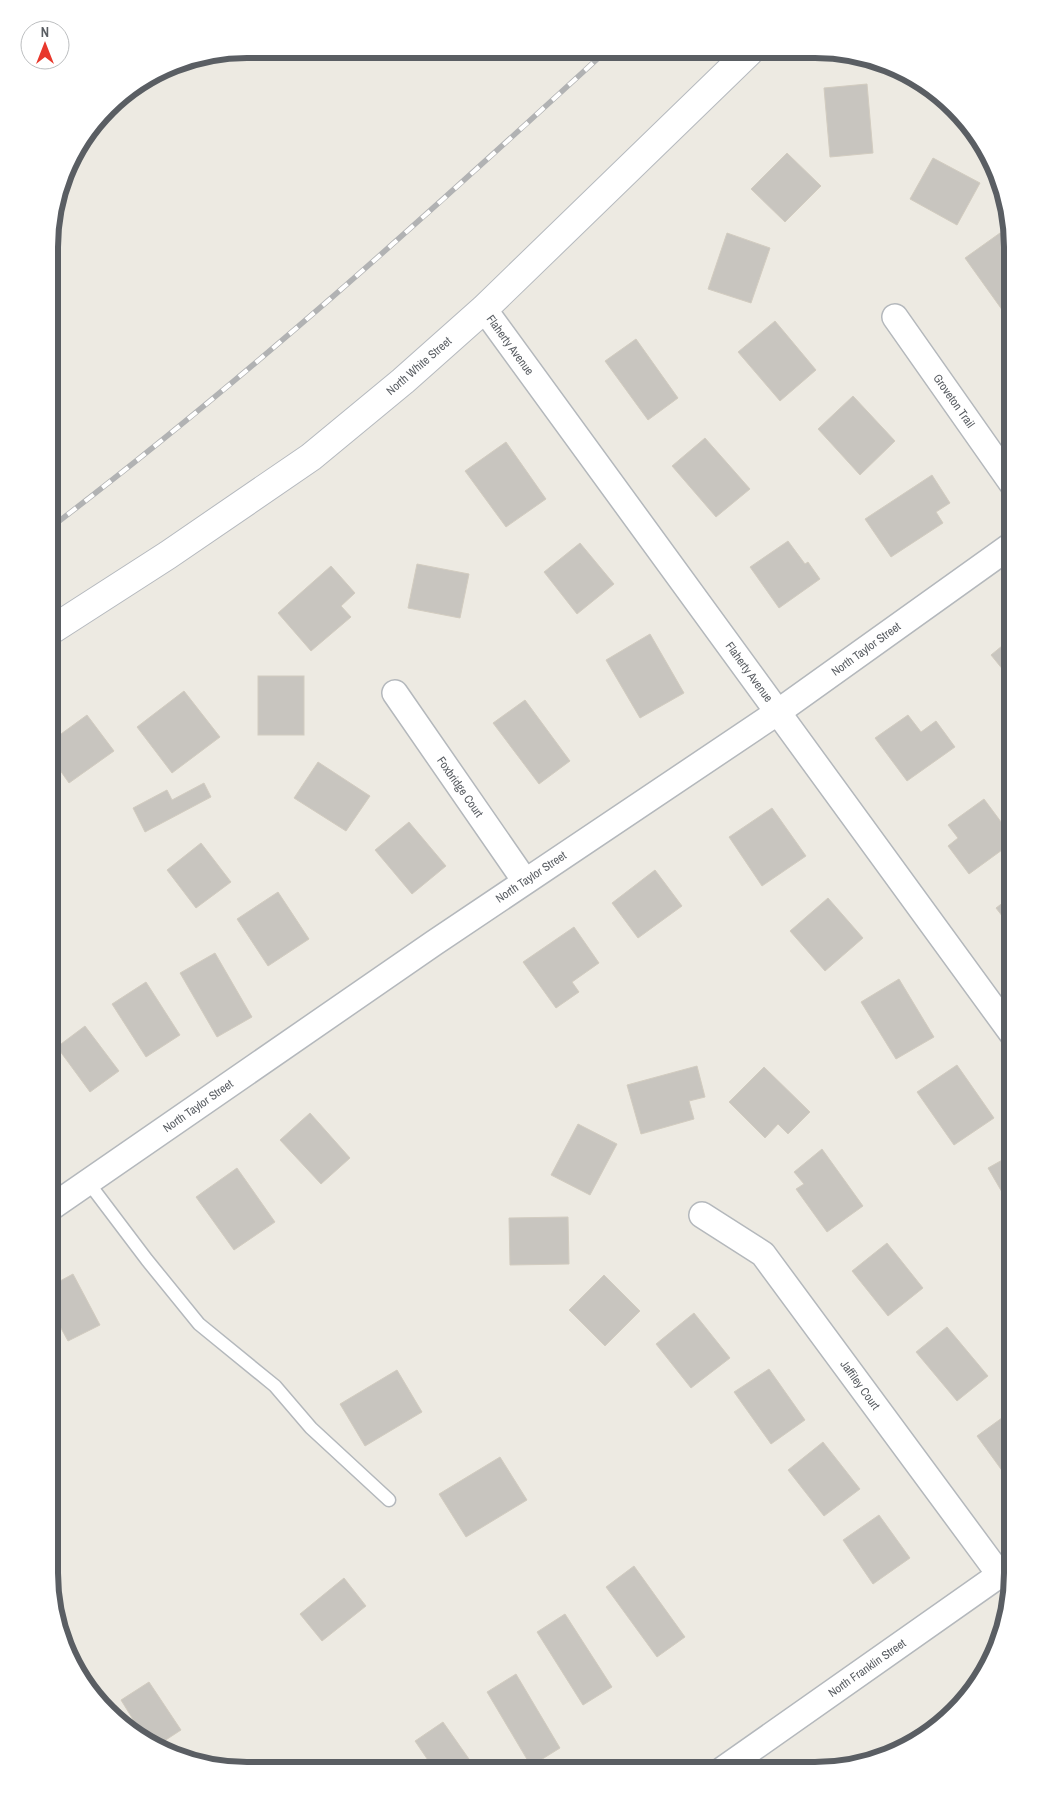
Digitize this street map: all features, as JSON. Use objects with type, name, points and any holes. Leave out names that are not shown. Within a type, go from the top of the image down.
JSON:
[{"type":"main road","name":"North White Street","points":[[58,626],[168,555],[311,457],[403,381],[484,309],[743,58]]},
{"type":"street","name":"Flaherty Avenue","points":[[484,309],[1004,1023]]},
{"type":"street","name":"Groveton Trail","points":[[895,317],[1004,472]]},
{"type":"street","name":"North Taylor Street","points":[[58,1203],[525,881],[778,712],[1004,550]]},
{"type":"street","name":"Foxbridge Court","points":[[395,693],[525,881]]},
{"type":"street","name":"Jaffiley Court","points":[[702,1215],[763,1254],[1004,1567]]},
{"type":"street","name":"North Franklin Street","points":[[733,1762],[1004,1571]]},
{"type":"lane","points":[[88,1182],[147,1260],[199,1324],[275,1386],[311,1428],[389,1500]]},
{"type":"building","points":[[867,84],[873,153],[830,157],[824,88]]},
{"type":"building","points":[[787,153],[821,186],[785,222],[751,189]]},
{"type":"building","points":[[933,158],[980,183],[957,225],[910,199]]},
{"type":"building","points":[[727,233],[770,248],[751,303],[708,289]]},
{"type":"building","points":[[1000,233],[1004,239],[1004,312],[965,258]]},
{"type":"building","points":[[775,321],[816,370],[780,401],[738,352]]},
{"type":"building","points":[[636,339],[678,398],[648,420],[605,361]]},
{"type":"building","points":[[853,396],[895,441],[860,475],[818,429]]},
{"type":"building","points":[[705,438],[750,489],[716,517],[672,466]]},
{"type":"building","points":[[506,442],[546,499],[506,527],[465,471]]},
{"type":"building","points":[[932,475],[950,503],[936,512],[943,523],[891,557],[865,519]]},
{"type":"building","points":[[788,541],[805,564],[808,562],[820,579],[779,608],[750,567]]},
{"type":"building","points":[[580,543],[614,584],[577,614],[544,572]]},
{"type":"building","points":[[417,564],[469,574],[460,618],[408,608]]},
{"type":"building","points":[[331,566],[355,593],[341,606],[351,617],[311,651],[278,613]]},
{"type":"building","points":[[650,634],[684,693],[640,718],[606,660]]},
{"type":"building","points":[[1004,644],[1004,671],[991,655]]},
{"type":"building","points":[[258,676],[304,676],[304,735],[258,735]]},
{"type":"building","points":[[184,691],[220,737],[172,773],[137,727]]},
{"type":"building","points":[[525,700],[570,761],[539,784],[493,723]]},
{"type":"building","points":[[87,715],[114,751],[69,783],[58,767],[58,736]]},
{"type":"building","points":[[908,715],[921,732],[936,721],[955,747],[907,781],[875,738]]},
{"type":"building","points":[[318,762],[370,796],[346,831],[294,798]]},
{"type":"building","points":[[204,783],[211,797],[145,832],[133,808],[167,790],[172,800]]},
{"type":"building","points":[[984,799],[1004,826],[1004,849],[969,874],[948,846],[958,838],[948,825]]},
{"type":"building","points":[[772,808],[806,856],[762,886],[729,837]]},
{"type":"building","points":[[409,822],[446,866],[412,894],[375,850]]},
{"type":"building","points":[[201,843],[231,882],[196,908],[167,870]]},
{"type":"building","points":[[655,870],[682,906],[638,938],[612,903]]},
{"type":"building","points":[[278,892],[309,939],[268,966],[237,919]]},
{"type":"building","points":[[828,898],[863,938],[825,971],[790,931]]},
{"type":"building","points":[[1004,902],[1004,918],[996,908]]},
{"type":"building","points":[[574,927],[599,963],[572,982],[579,992],[556,1008],[523,962]]},
{"type":"building","points":[[215,953],[252,1017],[217,1037],[180,973]]},
{"type":"building","points":[[899,979],[934,1037],[896,1059],[861,1002]]},
{"type":"building","points":[[146,982],[180,1035],[146,1057],[112,1004]]},
{"type":"building","points":[[85,1026],[119,1071],[90,1092],[58,1046]]},
{"type":"building","points":[[957,1065],[994,1118],[954,1145],[917,1092]]},
{"type":"building","points":[[697,1066],[705,1097],[689,1101],[694,1119],[641,1134],[627,1085]]},
{"type":"building","points":[[764,1067],[810,1112],[788,1134],[778,1124],[765,1138],[729,1102]]},
{"type":"building","points":[[310,1113],[350,1158],[321,1184],[280,1140]]},
{"type":"building","points":[[578,1124],[617,1144],[590,1195],[551,1175]]},
{"type":"building","points":[[822,1149],[863,1206],[827,1232],[796,1189],[804,1184],[794,1172]]},
{"type":"building","points":[[1004,1159],[1004,1196],[988,1168]]},
{"type":"building","points":[[237,1168],[275,1222],[234,1250],[196,1197]]},
{"type":"building","points":[[568,1217],[569,1264],[510,1265],[509,1218]]},
{"type":"building","points":[[887,1243],[923,1288],[888,1316],[852,1271]]},
{"type":"building","points":[[73,1274],[100,1325],[68,1341],[58,1323],[58,1282]]},
{"type":"building","points":[[604,1275],[640,1311],[605,1346],[569,1310]]},
{"type":"building","points":[[694,1313],[730,1358],[691,1388],[656,1344]]},
{"type":"building","points":[[947,1327],[988,1376],[957,1401],[916,1352]]},
{"type":"building","points":[[769,1369],[805,1420],[771,1444],[734,1392]]},
{"type":"building","points":[[397,1370],[422,1412],[365,1446],[340,1404]]},
{"type":"building","points":[[1004,1416],[1004,1473],[977,1436]]},
{"type":"building","points":[[823,1442],[860,1489],[824,1516],[788,1470]]},
{"type":"building","points":[[500,1457],[527,1500],[466,1537],[439,1494]]},
{"type":"building","points":[[879,1515],[910,1558],[873,1584],[843,1540]]},
{"type":"building","points":[[634,1566],[685,1637],[657,1657],[606,1587]]},
{"type":"building","points":[[344,1578],[366,1606],[322,1641],[300,1614]]},
{"type":"building","points":[[565,1614],[612,1687],[583,1705],[537,1632]]},
{"type":"building","points":[[516,1674],[560,1748],[537,1762],[529,1762],[487,1692]]},
{"type":"building","points":[[149,1682],[181,1730],[163,1742],[137,1726],[121,1700]]},
{"type":"building","points":[[443,1722],[471,1762],[429,1762],[415,1741]]},
{"type":"railway","points":[[58,522],[194,414],[334,296],[598,58]]}]
